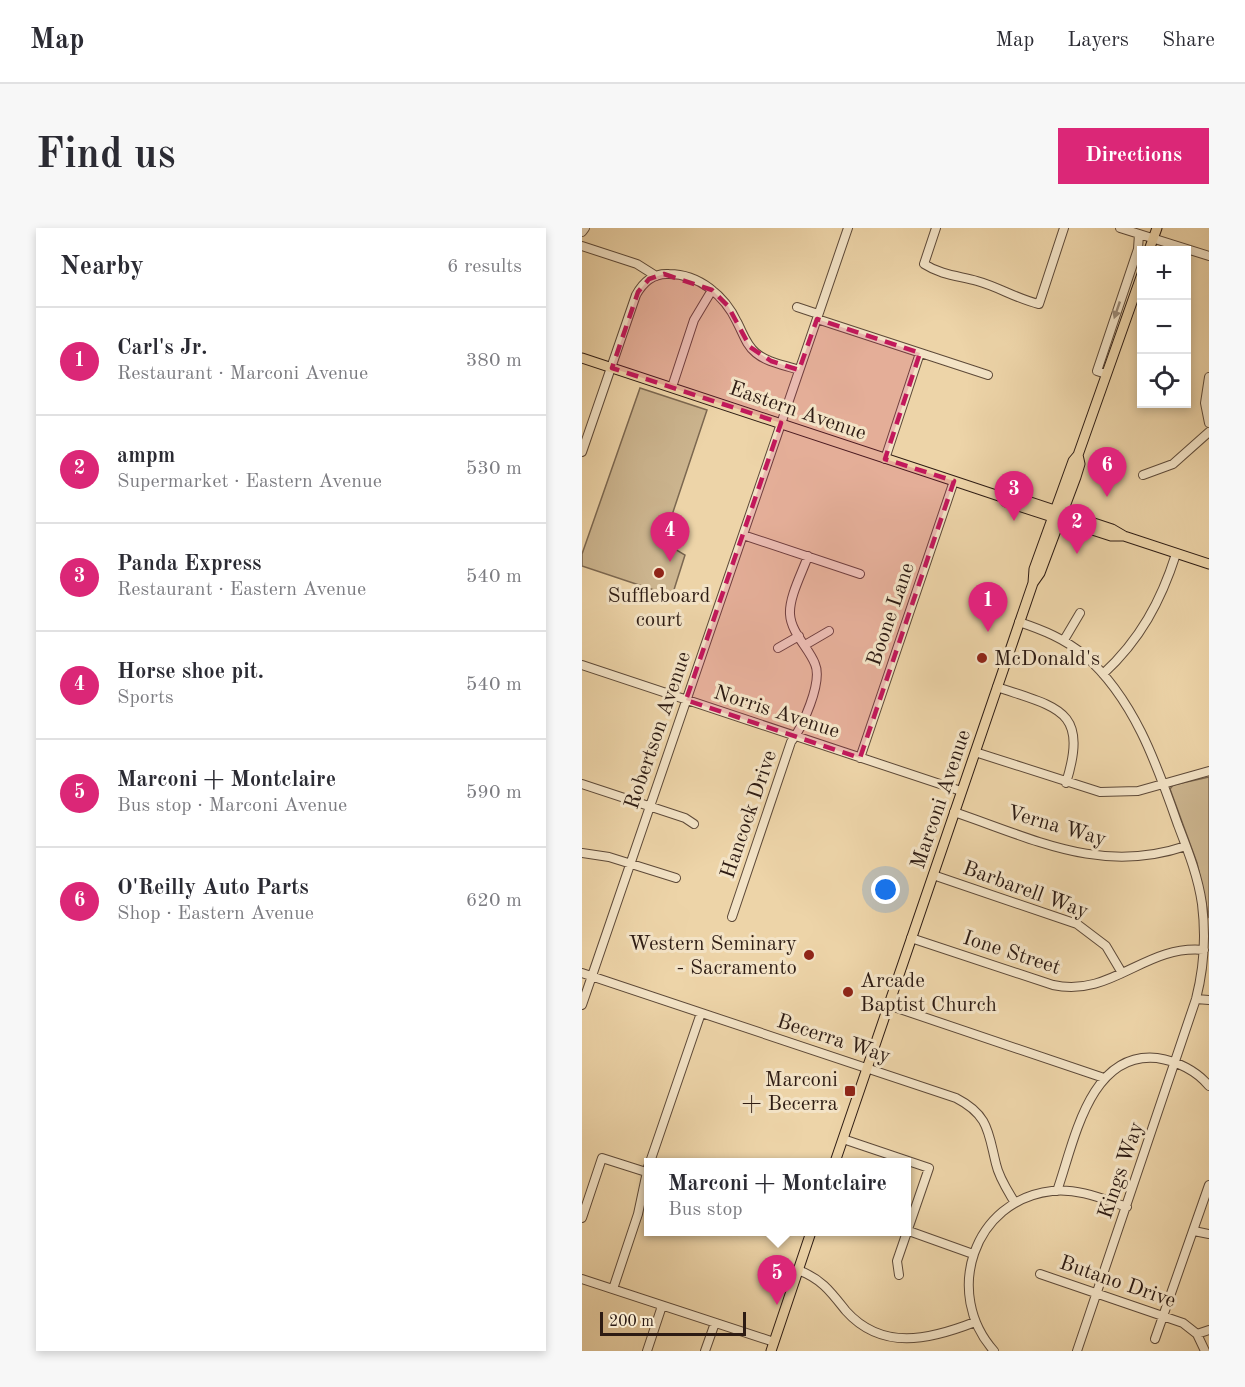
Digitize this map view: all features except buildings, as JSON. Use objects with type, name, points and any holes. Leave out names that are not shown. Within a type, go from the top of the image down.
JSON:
[{"type":"main road","points":[[1151,246],[1157,228]]},
{"type":"main road","name":"Marconi Avenue","points":[[836,1158],[1033,583],[1034,569],[1057,515],[1073,461],[1078,455],[1137,288]]},
{"type":"main road","name":"Eastern Avenue","points":[[582,358],[1002,497],[1009,495],[1057,515],[1112,529],[1124,537],[1209,564]]},
{"type":"main road","points":[[772,1347],[810,1236]]},
{"type":"street","points":[[582,232],[585,228]]},
{"type":"street","name":"Robertson Avenue","points":[[582,1005],[848,228]]},
{"type":"street","points":[[936,228],[924,264],[946,275],[977,281],[1014,297],[1039,304],[1064,228]]},
{"type":"street","points":[[1120,228],[1209,256]]},
{"type":"street","points":[[1106,375],[1097,371],[1138,249],[1139,234]]},
{"type":"street","points":[[582,246],[637,264],[656,276]]},
{"type":"street","points":[[582,452],[638,292],[644,284],[656,276],[675,274],[702,283],[728,306],[747,344],[755,352],[771,361],[800,370]]},
{"type":"street","points":[[672,387],[694,320],[712,290]]},
{"type":"street","points":[[797,307],[818,317],[988,375]]},
{"type":"street","points":[[885,459],[920,353]]},
{"type":"street","points":[[1209,377],[1205,403],[1209,423]]},
{"type":"street","points":[[1143,475],[1166,467],[1209,432]]},
{"type":"street","name":"Boone Lane","points":[[860,758],[954,481]]},
{"type":"street","points":[[743,535],[860,574]]},
{"type":"street","points":[[1103,674],[1126,651],[1145,625],[1161,597],[1176,554]]},
{"type":"street","name":"Hancock Drive","points":[[732,916],[817,677],[815,663],[791,621],[790,610],[808,556]]},
{"type":"street","points":[[1064,640],[1080,614]]},
{"type":"street","name":"Kings Way","points":[[1019,622],[1064,640],[1084,655],[1103,674],[1136,725],[1163,783],[1186,846],[1200,897],[1204,950],[1196,999],[1077,1351]]},
{"type":"street","points":[[805,645],[829,631]]},
{"type":"street","points":[[778,648],[799,636]]},
{"type":"street","name":"Norris Avenue","points":[[583,668],[962,791]]},
{"type":"street","points":[[997,687],[1048,705],[1066,719],[1075,744],[1066,783]]},
{"type":"street","points":[[975,752],[1066,783],[1112,793],[1138,791],[1209,771]]},
{"type":"street","points":[[582,784],[685,818],[694,824]]},
{"type":"street","name":"Verna Way","points":[[954,812],[1067,851],[1098,857],[1146,857],[1186,846]]},
{"type":"street","points":[[582,853],[603,855],[676,878]]},
{"type":"street","name":"Barbarell Way","points":[[933,874],[1077,924],[1106,946],[1122,973]]},
{"type":"street","name":"Ione Street","points":[[911,938],[1062,987],[1093,986],[1167,952],[1204,950]]},
{"type":"street","name":"Becerra Way","points":[[582,973],[956,1098],[975,1111],[990,1133],[998,1172],[1015,1203]]},
{"type":"street","points":[[1196,999],[1209,1000]]},
{"type":"street","points":[[888,1005],[1104,1078]]},
{"type":"street","points":[[651,1158],[701,1012]]},
{"type":"street","points":[[1057,1191],[1088,1102],[1104,1078],[1123,1065],[1142,1059],[1155,1058],[1175,1063],[1192,1071],[1209,1086]]},
{"type":"street","points":[[843,1139],[899,1158]]},
{"type":"street","points":[[582,1218],[602,1158],[644,1169]]},
{"type":"street","points":[[911,1162],[929,1168],[911,1219]]},
{"type":"street","points":[[613,1289],[638,1214],[644,1185]]},
{"type":"street","points":[[1155,1339],[1209,1185]]},
{"type":"street","points":[[994,1351],[975,1322],[968,1292],[973,1254],[992,1222],[1015,1203],[1034,1195],[1057,1191],[1088,1194],[1127,1207]]},
{"type":"street","points":[[911,1231],[973,1254]]},
{"type":"street","points":[[1194,1231],[1209,1234]]},
{"type":"street","points":[[898,1275],[897,1261],[905,1236]]},
{"type":"street","points":[[798,1270],[822,1282],[856,1323],[883,1339],[897,1342],[924,1341],[975,1322]]},
{"type":"street","name":"Butano Drive","points":[[1040,1274],[1183,1323],[1197,1334]]},
{"type":"street","points":[[582,1279],[715,1323],[772,1347]]},
{"type":"street","points":[[647,1351],[662,1306]]},
{"type":"street","points":[[705,1351],[715,1323]]},
{"type":"street","points":[[1206,1351],[1197,1334],[1209,1330]]},
{"type":"highlighted area","points":[[664,274],[712,290],[728,306],[750,347],[771,361],[799,370],[817,319],[920,353],[885,459],[954,481],[860,758],[686,700],[781,423],[612,368],[638,292],[649,279]]},
{"type":"shaded area","points":[[640,388],[707,410],[663,542],[685,555],[672,596],[582,566],[582,554]]},
{"type":"shaded area","points":[[1209,777],[1209,918],[1197,863],[1170,789],[1173,785]]},
{"type":"place","name":"O'Reilly Auto Parts","points":[[1107,497]]},
{"type":"place","name":"Panda Express","points":[[1014,521]]},
{"type":"place","name":"ampm","points":[[1077,554]]},
{"type":"place","name":"Horse shoe pit.","points":[[670,562]]},
{"type":"place","name":"Suffleboard court","points":[[659,573]]},
{"type":"place","name":"Carl's Jr.","points":[[988,632]]},
{"type":"place","name":"McDonald's","points":[[982,658]]},
{"type":"place","name":"Western Seminary - Sacramento","points":[[809,955]]},
{"type":"place","name":"Arcade Baptist Church","points":[[848,992]]},
{"type":"place","name":"Marconi + Becerra","points":[[850,1091]]},
{"type":"place","name":"Marconi + Montclaire","points":[[777,1305]]}]
